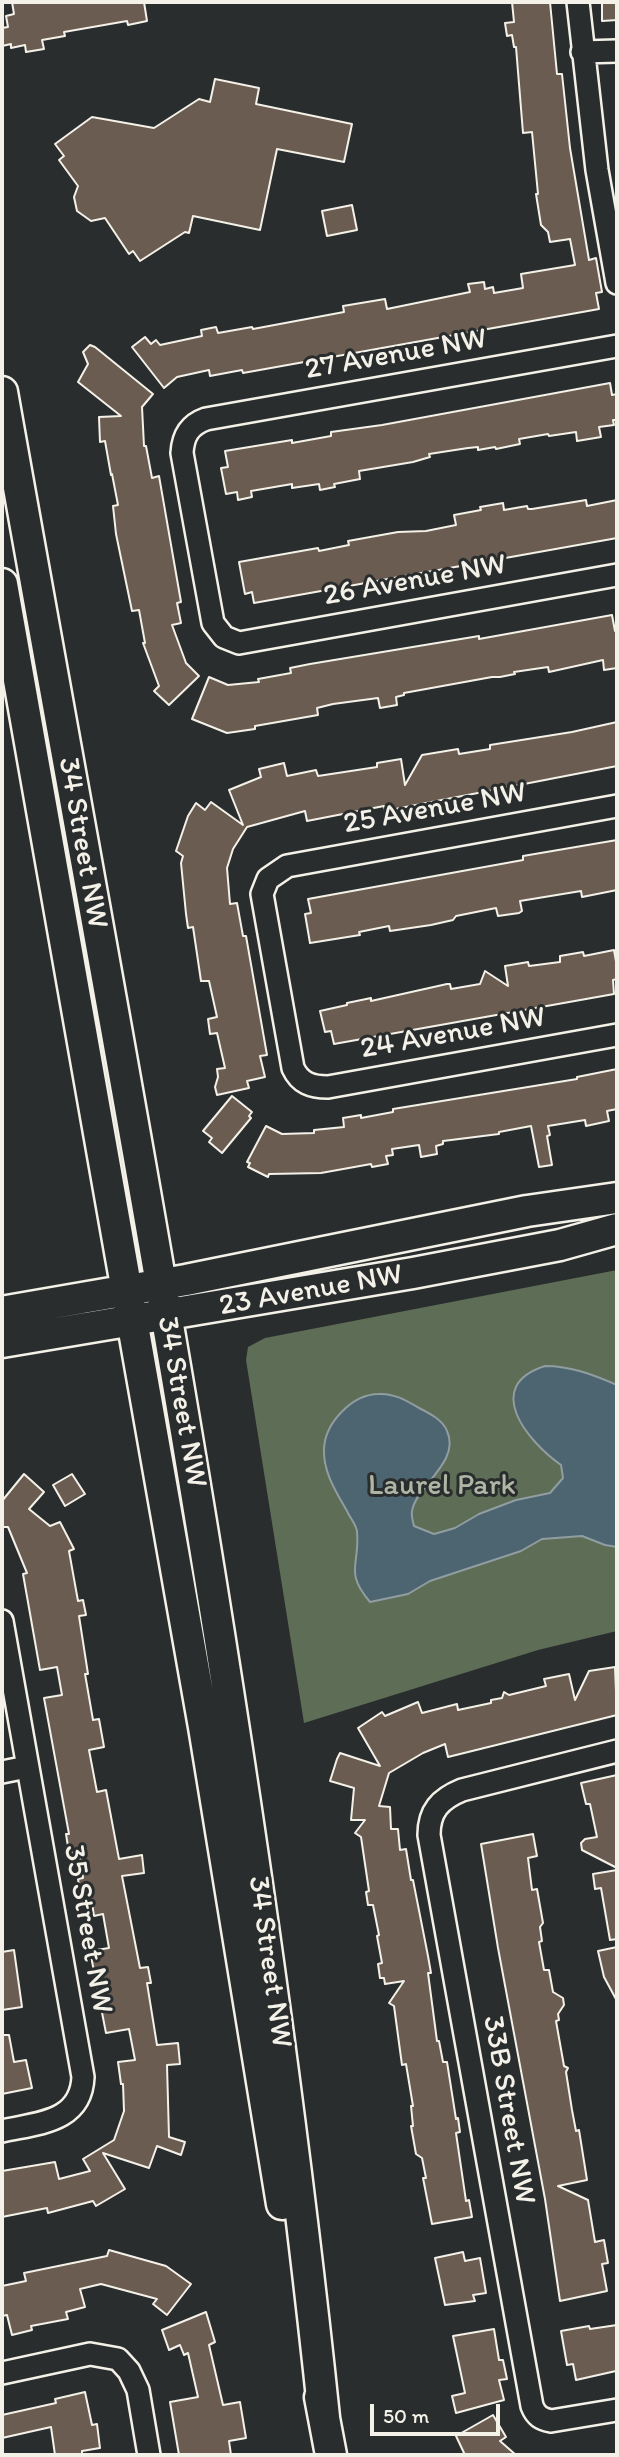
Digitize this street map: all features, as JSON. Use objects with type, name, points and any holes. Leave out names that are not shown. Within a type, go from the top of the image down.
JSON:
[{"type":"main road","name":"34 Street NW","points":[[2,392],[221,1634],[261,1901],[304,2220],[324,2417]]},
{"type":"main road","name":"34 Street NW","points":[[2,584],[204,1727],[284,2220],[331,2455]]},
{"type":"main road","name":"23 Avenue NW","points":[[2,1312],[160,1284],[527,1211],[617,1198]]},
{"type":"main road","name":"23 Avenue NW","points":[[2,1342],[167,1316],[547,1248],[617,1228]]},
{"type":"street","points":[[578,2],[597,170],[617,275]]},
{"type":"street","points":[[582,52],[617,51]]},
{"type":"street","name":"27 Avenue NW","points":[[225,637],[218,631],[210,614],[182,453],[188,430],[199,421],[617,346]]},
{"type":"street","name":"26 Avenue NW","points":[[225,637],[239,643],[249,642],[617,575]]},
{"type":"street","name":"25 Avenue NW","points":[[301,1081],[291,1061],[262,905],[262,894],[268,879],[287,866],[617,806]]},
{"type":"street","name":"24 Avenue NW","points":[[301,1081],[311,1086],[328,1087],[617,1035]]},
{"type":"street","name":"35 Street NW","points":[[2,1621],[83,2084],[78,2101],[65,2114],[2,2131]]},
{"type":"street","name":"33B Street NW","points":[[617,1751],[462,1790],[452,1794],[435,1808],[429,1823],[529,2395],[535,2414],[542,2419],[559,2421],[617,2410]]},
{"type":"street","points":[[2,1772],[27,1767]]},
{"type":"street","points":[[2,2373],[90,2354],[118,2359],[129,2371],[138,2390],[149,2455]]},
{"type":"green space","name":"Laurel Park","points":[[617,1270],[617,1631],[538,1650],[304,1723],[246,1360],[248,1347],[265,1338]]},
{"type":"water","points":[[545,1366],[573,1369],[617,1385],[617,1547],[582,1536],[542,1539],[521,1551],[430,1581],[408,1594],[370,1602],[357,1583],[355,1575],[356,1527],[328,1475],[324,1458],[326,1439],[335,1420],[359,1399],[385,1394],[405,1400],[442,1423],[450,1442],[448,1453],[415,1502],[412,1513],[414,1526],[434,1534],[455,1528],[479,1514],[516,1500],[550,1493],[563,1478],[561,1465],[535,1442],[524,1428],[513,1400],[516,1387],[526,1375]]},
{"type":"building","points":[[12,2],[144,2],[147,21],[128,25],[127,21],[64,32],[65,36],[42,40],[44,49],[26,52],[25,45],[11,48],[11,44],[2,46],[2,28],[8,27],[6,16],[14,14]]},
{"type":"building","points":[[512,2],[550,2],[557,74],[562,74],[570,148],[589,260],[596,258],[602,292],[596,293],[599,309],[243,373],[242,370],[210,376],[209,370],[177,377],[164,388],[132,347],[145,337],[151,344],[156,340],[160,345],[202,336],[201,330],[216,327],[218,333],[252,327],[253,329],[344,312],[343,306],[385,299],[387,309],[470,292],[468,284],[484,282],[485,289],[493,287],[494,293],[523,288],[521,274],[575,265],[570,239],[550,242],[548,232],[541,225],[532,132],[523,133],[516,47],[512,35],[507,36],[505,23],[514,22]]},
{"type":"building","points":[[602,2],[617,2],[617,20],[602,21]]},
{"type":"building","points":[[215,79],[259,88],[256,104],[352,124],[344,162],[277,149],[260,230],[193,216],[189,233],[185,232],[140,261],[133,251],[129,254],[105,218],[91,221],[77,211],[74,197],[78,186],[59,160],[64,156],[55,144],[92,117],[154,128],[199,99],[210,102]]},
{"type":"building","points":[[352,205],[357,230],[327,236],[322,211]]},
{"type":"building","points":[[90,345],[153,394],[142,407],[144,446],[152,478],[159,476],[181,602],[177,603],[181,623],[172,625],[186,663],[199,676],[169,705],[154,691],[159,686],[143,643],[139,610],[132,611],[116,534],[113,506],[118,505],[105,441],[100,442],[99,417],[121,416],[78,382],[88,364],[83,352]]},
{"type":"building","points":[[610,383],[612,395],[617,394],[617,420],[613,420],[614,425],[599,427],[601,437],[577,441],[576,432],[548,434],[519,439],[520,444],[496,449],[478,450],[478,447],[429,454],[430,457],[413,462],[359,471],[360,479],[320,490],[319,484],[292,488],[292,484],[251,491],[252,497],[238,500],[237,492],[226,494],[221,468],[228,467],[225,451],[292,440],[292,443],[331,436],[331,432]]},
{"type":"building","points":[[586,500],[587,506],[617,500],[617,538],[254,603],[252,592],[245,594],[239,562],[318,548],[319,551],[349,545],[348,541],[398,532],[426,531],[456,525],[454,515],[481,510],[480,507],[503,503],[504,510],[527,506],[532,509]]},
{"type":"building","points":[[612,615],[617,631],[617,668],[604,670],[603,660],[549,672],[548,667],[514,672],[515,674],[500,677],[404,693],[396,697],[397,705],[380,708],[378,698],[333,704],[317,708],[318,715],[227,733],[192,719],[209,677],[228,685],[259,682],[258,679],[291,673],[290,668],[310,664],[479,636],[479,639]]},
{"type":"building","points":[[617,722],[617,766],[385,811],[384,806],[307,821],[305,811],[247,827],[233,849],[227,868],[230,904],[237,903],[243,936],[246,936],[267,1055],[260,1056],[265,1077],[247,1081],[249,1088],[217,1095],[217,1069],[225,1068],[217,1033],[210,1034],[208,1019],[217,1017],[209,981],[201,981],[193,927],[188,928],[181,863],[183,856],[176,851],[188,816],[196,803],[205,810],[211,802],[243,825],[229,790],[261,777],[259,769],[284,763],[287,776],[316,770],[318,776],[377,767],[377,763],[401,759],[405,785],[422,755],[458,749],[459,754],[490,749],[490,745]]},
{"type":"building","points":[[617,840],[617,890],[582,897],[581,891],[520,901],[522,911],[519,913],[498,916],[496,908],[456,916],[453,920],[431,925],[390,931],[389,926],[359,932],[360,935],[310,943],[305,914],[311,913],[308,899]]},
{"type":"building","points":[[614,950],[617,979],[613,980],[614,994],[334,1044],[331,1031],[325,1032],[320,1011],[347,1003],[371,998],[371,1001],[447,984],[450,984],[451,989],[480,984],[485,971],[508,986],[505,966],[528,962],[529,966],[560,962],[560,956],[583,952],[584,956]]},
{"type":"building","points":[[617,1069],[617,1109],[607,1111],[609,1121],[586,1126],[585,1120],[548,1126],[552,1165],[539,1167],[531,1126],[499,1134],[443,1141],[443,1144],[436,1146],[437,1154],[421,1157],[419,1145],[392,1149],[393,1155],[386,1156],[388,1164],[372,1167],[371,1164],[321,1173],[269,1174],[268,1177],[248,1167],[250,1163],[247,1162],[266,1126],[282,1134],[314,1133],[314,1130],[344,1127],[343,1118],[361,1115],[361,1118],[393,1112],[393,1109],[577,1079]]},
{"type":"building","points":[[232,1096],[252,1112],[249,1116],[251,1118],[222,1153],[209,1142],[212,1138],[203,1131]]},
{"type":"building","points":[[24,1474],[44,1492],[29,1509],[50,1526],[60,1522],[74,1549],[69,1551],[78,1601],[83,1600],[86,1615],[79,1616],[88,1674],[85,1674],[93,1720],[99,1719],[104,1747],[89,1750],[97,1792],[106,1790],[119,1859],[142,1855],[144,1873],[122,1876],[140,1968],[148,1967],[151,1983],[147,1983],[157,2045],[178,2043],[180,2064],[167,2065],[169,2137],[185,2142],[181,2155],[157,2146],[149,2168],[103,2153],[125,2189],[96,2206],[93,2201],[48,2213],[47,2208],[2,2217],[2,2171],[55,2162],[59,2179],[90,2171],[83,2159],[114,2140],[124,2111],[123,2084],[118,2062],[135,2060],[129,2029],[106,2033],[90,1951],[109,1948],[103,1914],[94,1916],[91,1897],[81,1898],[78,1879],[83,1878],[79,1851],[69,1853],[66,1834],[69,1834],[44,1698],[62,1695],[57,1667],[40,1670],[23,1574],[27,1573],[8,1527],[2,1527],[2,1501]]},
{"type":"building","points":[[72,1474],[85,1494],[65,1506],[53,1485]]},
{"type":"building","points":[[615,1667],[617,1715],[448,1757],[445,1744],[423,1753],[389,1773],[379,1806],[390,1807],[391,1829],[398,1829],[400,1850],[406,1849],[431,1973],[428,1973],[437,2041],[443,2062],[447,2062],[456,2119],[458,2118],[460,2132],[456,2133],[466,2201],[469,2200],[472,2217],[432,2224],[422,2158],[416,2154],[411,2126],[413,2106],[406,2064],[402,2065],[394,2006],[389,2003],[404,1981],[385,1984],[384,1978],[380,1978],[378,1964],[382,1963],[379,1935],[373,1905],[368,1905],[366,1892],[369,1891],[361,1837],[355,1833],[365,1820],[351,1820],[354,1788],[330,1781],[337,1759],[340,1753],[380,1766],[358,1728],[382,1712],[385,1716],[418,1702],[422,1713],[457,1704],[458,1710],[491,1703],[491,1700],[502,1698],[504,1692],[509,1695],[546,1686],[544,1679],[569,1674],[575,1700],[589,1671]]},
{"type":"building","points":[[617,1775],[617,1868],[582,1850],[581,1843],[585,1839],[597,1837],[590,1804],[586,1804],[581,1783]]},
{"type":"building","points":[[533,1834],[537,1856],[528,1858],[532,1890],[537,1889],[543,1923],[540,1927],[542,1941],[539,1942],[544,1970],[549,1970],[553,1992],[563,1998],[564,2005],[558,2014],[559,2020],[556,2021],[564,2066],[568,2068],[566,2072],[572,2110],[576,2131],[579,2130],[587,2180],[558,2186],[588,2200],[595,2242],[604,2240],[608,2263],[602,2264],[607,2291],[560,2301],[545,2199],[481,1844]]},
{"type":"building","points":[[617,1870],[617,1939],[610,1940],[601,1888],[595,1889],[593,1874]]},
{"type":"building","points":[[617,1947],[617,2001],[604,1977],[598,1951]]},
{"type":"building","points":[[14,1950],[22,2007],[2,2010],[2,1952]]},
{"type":"building","points":[[2,2035],[9,2035],[14,2062],[26,2060],[32,2088],[2,2094]]},
{"type":"building","points":[[109,2250],[166,2266],[191,2284],[167,2315],[153,2304],[157,2299],[101,2284],[80,2289],[85,2307],[66,2312],[68,2319],[31,2326],[32,2330],[12,2335],[7,2315],[2,2316],[2,2286],[26,2281],[24,2273],[107,2256]]},
{"type":"building","points":[[463,2252],[465,2261],[480,2258],[486,2293],[473,2295],[475,2301],[445,2305],[435,2258]]},
{"type":"building","points":[[206,2312],[215,2342],[209,2345],[223,2405],[240,2402],[246,2438],[229,2441],[231,2455],[179,2455],[170,2402],[198,2397],[188,2353],[184,2355],[180,2345],[169,2350],[162,2330]]},
{"type":"building","points":[[617,2325],[616,2371],[576,2380],[573,2364],[567,2365],[561,2331]]},
{"type":"building","points":[[494,2329],[499,2360],[503,2360],[507,2379],[499,2380],[504,2400],[456,2413],[452,2396],[465,2393],[453,2336]]},
{"type":"building","points":[[85,2392],[92,2425],[97,2424],[100,2448],[82,2451],[82,2455],[55,2455],[51,2427],[2,2438],[2,2415],[56,2403],[55,2399]]},
{"type":"building","points":[[493,2415],[506,2437],[500,2441],[516,2455],[465,2455],[456,2436]]}]
